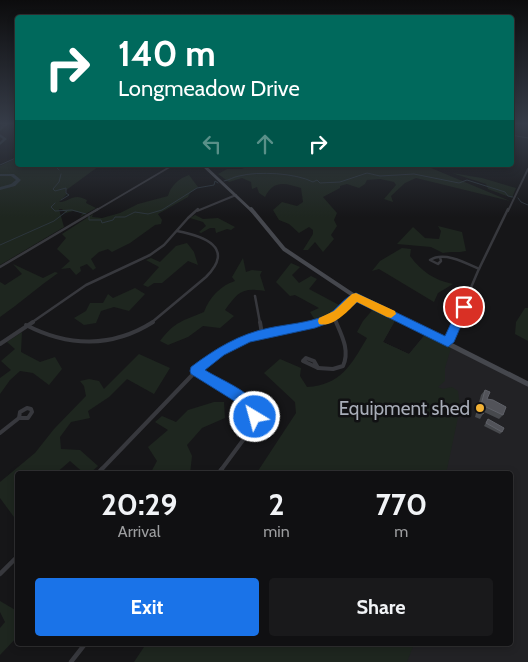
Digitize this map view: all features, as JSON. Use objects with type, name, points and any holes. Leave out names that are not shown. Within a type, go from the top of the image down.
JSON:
[{"type":"main road","points":[[205,167],[237,195],[284,249],[356,297],[528,384]]},
{"type":"street","points":[[0,267],[171,167]]},
{"type":"street","points":[[448,342],[479,269],[528,169]]},
{"type":"street","points":[[0,344],[86,285],[150,255],[164,245],[188,218],[199,209],[237,195]]},
{"type":"street","points":[[26,325],[56,340],[82,343],[115,338],[147,325],[207,276],[216,263],[218,253],[209,240],[178,231]]},
{"type":"street","points":[[440,258],[457,260],[479,269]]},
{"type":"street","points":[[255,296],[262,334]]},
{"type":"street","points":[[100,471],[207,361],[230,346],[262,334],[315,324],[334,316],[356,297]]},
{"type":"street","points":[[318,369],[337,368],[342,366],[346,360],[346,351],[334,316]]},
{"type":"street","points":[[196,371],[247,402],[255,413],[255,421],[252,428],[220,471]]},
{"type":"street","points":[[0,433],[19,418]]},
{"type":"street","points":[[0,574],[15,559]]},
{"type":"street","points":[[71,662],[84,646]]},
{"type":"shaded area","points":[[15,159],[15,167],[98,167],[65,191],[67,194],[59,202],[78,197],[87,200],[86,203],[96,208],[80,217],[83,213],[73,211],[66,213],[59,209],[64,227],[0,265],[0,166]]},
{"type":"shaded area","points":[[245,167],[429,167],[510,201],[416,178],[405,183],[391,196],[393,202],[384,199],[396,185],[394,182],[380,179],[367,180],[359,188],[347,184],[340,186],[340,188],[323,197],[337,213],[334,220],[337,226],[331,235],[334,239],[323,252],[315,242],[308,250],[303,250],[313,234],[313,230],[309,227],[299,233],[289,224],[279,220],[273,210],[282,202],[297,206],[303,202],[301,188],[285,184],[276,185],[265,197],[259,193],[257,187],[252,189],[251,182],[242,178],[229,182],[218,174],[227,169],[242,169]]},
{"type":"shaded area","points":[[452,173],[482,178],[516,188],[512,198],[488,189],[486,184]]},
{"type":"shaded area","points":[[189,175],[198,187],[188,197],[158,214],[162,220],[161,224],[155,225],[130,243],[112,252],[108,249],[99,252],[91,259],[96,268],[93,270],[87,264],[80,267],[81,271],[76,275],[70,268],[61,269],[70,261],[57,249],[66,238],[62,234],[93,214],[92,217],[102,218],[120,213],[138,204],[168,196],[176,183]]},
{"type":"shaded area","points":[[195,215],[203,219],[218,218],[235,227],[231,230],[227,229],[216,233],[215,228],[210,228],[201,233],[199,232],[206,226],[203,222],[190,218]]},
{"type":"shaded area","points":[[438,226],[462,232],[466,251],[443,253],[431,247],[397,244],[413,227],[425,238],[439,239],[441,231]]},
{"type":"shaded area","points":[[187,243],[194,252],[198,265],[188,261],[162,283],[154,283],[148,287],[143,285],[159,267],[146,260],[151,258],[160,262],[176,246]]},
{"type":"shaded area","points":[[402,248],[411,249],[410,256],[419,267],[440,280],[453,284],[438,293],[434,302],[379,269],[372,271],[380,261]]},
{"type":"shaded area","points":[[243,258],[246,272],[252,270],[262,271],[260,275],[265,291],[251,290],[237,295],[225,310],[234,316],[220,328],[203,326],[188,337],[168,345],[160,341],[175,325],[204,312],[216,293],[235,281],[232,277]]},
{"type":"shaded area","points":[[291,263],[300,267],[292,275],[299,283],[311,276],[317,279],[309,289],[339,305],[331,314],[315,320],[310,312],[319,308],[295,295],[290,296],[276,282]]},
{"type":"shaded area","points":[[13,264],[43,278],[55,272],[58,273],[0,317],[0,282],[5,285],[22,274]]},
{"type":"shaded area","points":[[135,288],[145,294],[129,311],[114,307],[101,311],[96,323],[84,325],[74,318],[86,311],[90,303],[103,303],[108,294],[113,298]]},
{"type":"shaded area","points":[[375,307],[397,317],[383,342],[409,354],[425,335],[451,348],[445,368],[445,381],[438,387],[443,389],[452,387],[458,391],[460,408],[447,471],[258,471],[296,413],[295,402],[264,373],[280,359],[301,368],[300,376],[307,387],[319,385],[337,378],[356,357],[367,338],[357,332],[363,321]]},
{"type":"shaded area","points":[[525,308],[528,308],[528,341],[515,334],[516,322]]},
{"type":"shaded area","points":[[397,317],[383,342],[409,354],[427,332],[528,383],[528,662],[162,662],[172,646],[513,646],[513,471],[282,471]]},
{"type":"shaded area","points":[[22,332],[21,352],[40,362],[55,357],[62,369],[49,385],[33,373],[20,371],[10,380],[0,394],[0,378],[11,370],[1,361],[15,349],[7,342]]},
{"type":"shaded area","points":[[139,354],[170,368],[154,394],[127,379],[109,397],[88,411],[90,418],[71,422],[60,437],[61,449],[80,450],[98,466],[92,471],[82,471],[70,461],[58,471],[15,471],[14,517],[0,498],[0,482],[35,453],[54,429],[86,396],[84,386],[80,381],[89,379],[99,381],[104,389]]},
{"type":"shaded area","points":[[214,402],[224,402],[225,418],[202,428],[187,445],[192,456],[190,471],[152,471],[157,461],[148,447],[168,430],[155,422],[162,416],[176,422],[188,410]]},
{"type":"shaded area","points":[[0,601],[15,610],[15,639],[0,655],[0,628],[5,622],[0,612]]},
{"type":"shaded area","points":[[145,646],[413,646],[407,662],[134,662]]},
{"type":"building","points":[[485,390],[490,392],[487,399],[506,407],[503,415],[486,407],[483,414],[479,412]]},
{"type":"building","points":[[488,419],[504,428],[502,432],[486,423]]},
{"type":"waterway","points":[[0,165],[15,158]]},
{"type":"waterway","points":[[56,167],[59,170]]},
{"type":"waterway","points":[[224,181],[247,174],[287,175],[313,182],[317,180],[320,183],[340,182],[367,173],[380,176],[414,174],[459,183],[467,180],[505,192],[508,196],[513,197]]},
{"type":"waterway","points":[[61,174],[59,182],[53,189],[55,191],[66,188],[66,193],[69,195],[61,200]]},
{"type":"waterway","points":[[0,175],[12,175],[19,180],[13,185],[0,189]]},
{"type":"waterway","points":[[89,216],[89,220],[101,220],[102,223],[113,220],[115,217],[125,217],[135,212],[148,214],[162,210],[197,188],[214,185],[215,181],[218,183]]},
{"type":"waterway","points":[[518,198],[521,202],[528,205]]},
{"type":"waterway","points":[[55,203],[51,207],[55,211],[72,210],[86,214]]},
{"type":"waterway","points":[[0,245],[54,221],[67,211]]},
{"type":"slow traffic","points":[[323,321],[338,314],[356,297],[391,314]]},
{"type":"place","name":"Equipment shed","points":[[480,408]]},
{"type":"route","points":[[255,417],[253,408],[243,399],[196,371],[220,352],[246,338],[267,332],[315,324],[332,318],[356,297],[448,342],[464,307]]}]
